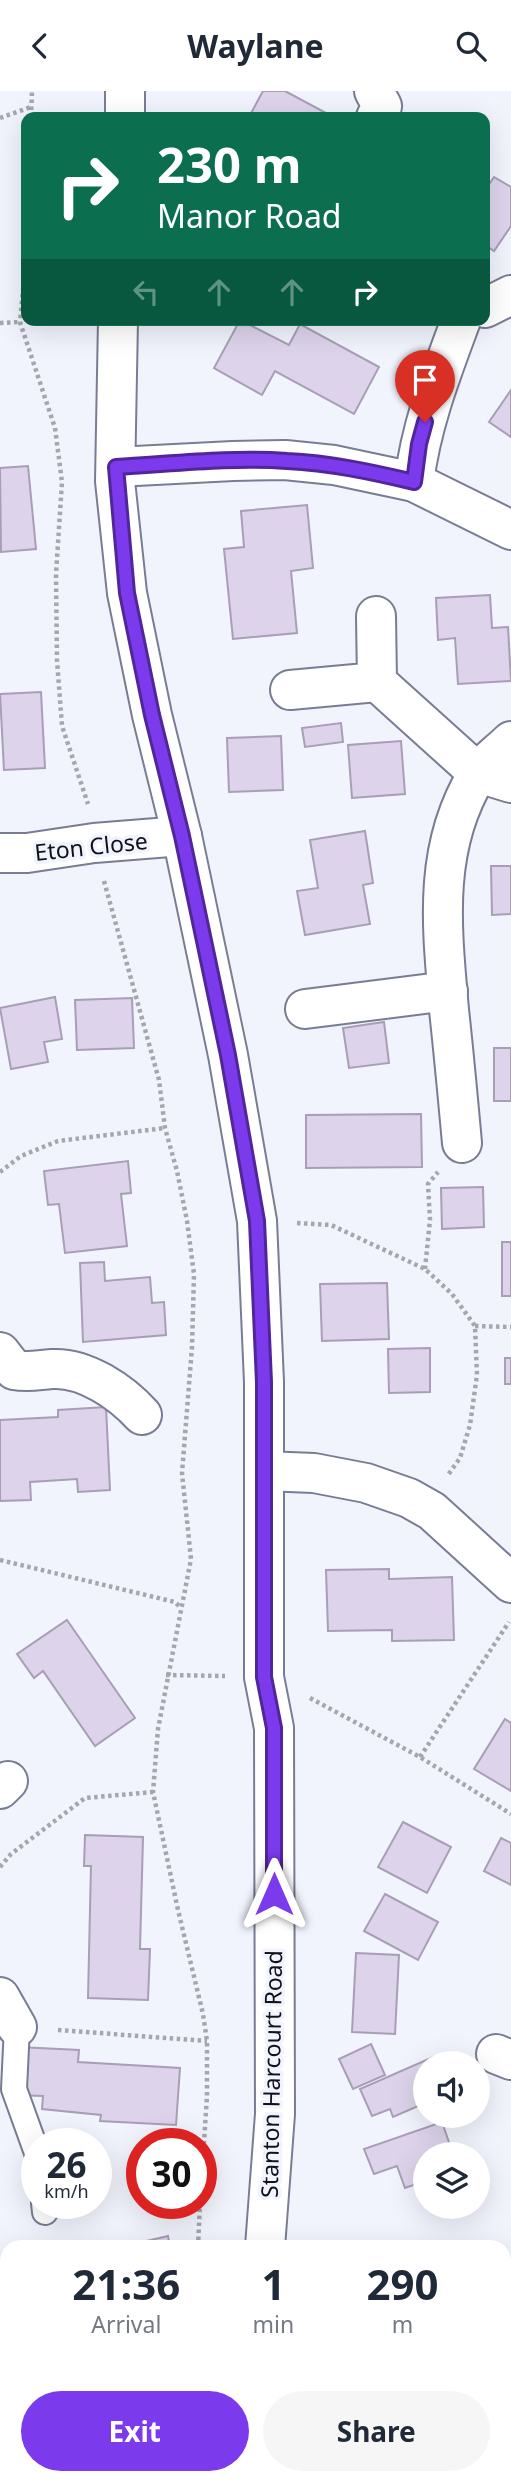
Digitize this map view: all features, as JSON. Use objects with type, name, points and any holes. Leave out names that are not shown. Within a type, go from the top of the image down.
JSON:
[{"type":"street","points":[[125,91],[125,112]]},
{"type":"street","points":[[374,91],[382,106],[379,112]]},
{"type":"street","points":[[490,306],[511,295]]},
{"type":"street","name":"Stanton Harcourt Road","points":[[118,326],[116,467],[127,593],[228,1055],[257,1221],[264,1382],[264,1677],[274,1728],[275,2114],[266,2240]]},
{"type":"street","points":[[414,482],[419,444],[431,400],[459,326]]},
{"type":"street","points":[[116,467],[285,460],[334,465],[414,482],[511,530]]},
{"type":"street","points":[[376,616],[377,682]]},
{"type":"street","points":[[290,690],[377,682],[494,778]]},
{"type":"street","points":[[462,1143],[442,938],[442,893],[447,853],[460,809],[494,778],[511,741]]},
{"type":"street","name":"Eton Close","points":[[0,853],[27,853],[94,843],[182,836]]},
{"type":"street","points":[[305,1009],[448,991]]},
{"type":"street","points":[[0,1352],[14,1370],[29,1373],[54,1369],[94,1379],[115,1392],[142,1415]]},
{"type":"street","points":[[264,1471],[314,1473],[366,1483],[409,1498],[432,1511],[511,1583]]},
{"type":"lane","points":[[8,2012],[14,2089],[28,2128]]},
{"type":"path","points":[[31,112],[32,91]]},
{"type":"path","points":[[0,118],[31,107]]},
{"type":"path","points":[[21,311],[21,324]]},
{"type":"path","points":[[0,323],[20,321]]},
{"type":"path","points":[[22,326],[55,428],[62,482],[56,574],[57,660],[62,726],[90,811],[94,843],[159,1080],[164,1128],[177,1171],[194,1274],[192,1347],[182,1473],[191,1559],[166,1675],[153,1792],[203,2014],[207,2041],[205,2128]]},
{"type":"path","points":[[0,1172],[21,1156],[58,1141],[164,1128]]},
{"type":"path","points":[[425,1269],[430,1220],[428,1184],[462,1143]]},
{"type":"path","points":[[257,1221],[331,1224],[425,1269],[453,1294],[475,1326],[477,1375],[470,1425],[460,1458],[436,1492],[432,1511]]},
{"type":"path","points":[[475,1326],[511,1327]]},
{"type":"path","points":[[0,1560],[175,1602],[182,1608]]},
{"type":"path","points":[[420,1757],[511,1619]]},
{"type":"path","points":[[166,1675],[264,1677],[326,1705],[420,1757],[511,1814]]},
{"type":"path","points":[[0,1867],[11,1854],[85,1798],[153,1792]]},
{"type":"path","points":[[8,2012],[207,2041]]},
{"type":"path","points":[[198,2240],[199,2219]]},
{"type":"building","points":[[263,91],[285,91],[324,112],[252,112]]},
{"type":"building","points":[[494,177],[511,187],[511,226],[494,251],[490,248],[490,183]]},
{"type":"building","points":[[237,326],[252,326],[289,345],[299,326],[304,326],[379,367],[354,414],[275,371],[262,395],[214,368]]},
{"type":"building","points":[[511,390],[511,437],[489,422]]},
{"type":"building","points":[[28,466],[36,549],[1,552],[0,468]]},
{"type":"building","points":[[307,505],[313,568],[291,571],[297,633],[233,639],[224,549],[244,547],[241,511]]},
{"type":"building","points":[[490,595],[492,628],[508,627],[511,681],[458,684],[455,638],[438,640],[436,598]]},
{"type":"building","points":[[41,692],[45,768],[4,770],[0,694]]},
{"type":"building","points":[[341,723],[343,742],[305,747],[302,728]]},
{"type":"building","points":[[281,736],[283,790],[229,792],[227,738]]},
{"type":"building","points":[[401,741],[405,794],[352,798],[348,745]]},
{"type":"building","points":[[365,831],[373,883],[363,885],[370,924],[305,935],[297,891],[318,888],[310,840]]},
{"type":"building","points":[[491,866],[511,866],[511,914],[492,915]]},
{"type":"building","points":[[55,997],[62,1039],[44,1042],[48,1062],[11,1069],[0,1008]]},
{"type":"building","points":[[132,998],[134,1048],[77,1050],[75,1000]]},
{"type":"building","points":[[384,1022],[389,1063],[349,1068],[343,1028]]},
{"type":"building","points":[[494,1048],[511,1048],[511,1101],[494,1101]]},
{"type":"building","points":[[421,1114],[422,1167],[306,1168],[306,1115]]},
{"type":"building","points":[[128,1161],[131,1193],[121,1194],[127,1246],[65,1253],[59,1204],[48,1205],[44,1171]]},
{"type":"building","points":[[483,1187],[484,1227],[442,1229],[441,1188]]},
{"type":"building","points":[[502,1242],[511,1242],[511,1296],[502,1296]]},
{"type":"building","points":[[104,1262],[105,1281],[150,1277],[152,1303],[164,1302],[166,1335],[83,1342],[80,1263]]},
{"type":"building","points":[[387,1283],[389,1339],[322,1341],[320,1284]]},
{"type":"building","points":[[430,1348],[430,1392],[389,1393],[388,1349]]},
{"type":"building","points":[[505,1358],[511,1358],[511,1384],[505,1384]]},
{"type":"building","points":[[106,1407],[110,1490],[78,1492],[77,1479],[30,1482],[31,1500],[0,1501],[0,1420],[58,1417],[58,1410]]},
{"type":"building","points":[[389,1569],[389,1579],[452,1577],[454,1640],[392,1641],[392,1630],[328,1631],[326,1570]]},
{"type":"building","points":[[67,1620],[135,1718],[95,1746],[43,1671],[34,1678],[17,1654]]},
{"type":"building","points":[[505,1719],[511,1723],[511,1791],[474,1769]]},
{"type":"building","points":[[403,1822],[451,1847],[427,1893],[378,1867]]},
{"type":"building","points":[[85,1835],[143,1837],[140,1949],[150,1949],[148,2000],[88,1998],[91,1866],[84,1866]]},
{"type":"building","points":[[501,1838],[511,1843],[511,1885],[484,1871]]},
{"type":"building","points":[[385,1894],[438,1922],[418,1960],[364,1931]]},
{"type":"building","points":[[356,1953],[399,1955],[395,2034],[352,2032]]},
{"type":"building","points":[[371,2044],[385,2075],[353,2089],[339,2059]]},
{"type":"building","points":[[19,2047],[79,2050],[78,2062],[180,2068],[176,2125],[100,2121],[101,2115],[42,2109],[43,2096],[16,2095]]},
{"type":"building","points":[[413,2066],[413,2108],[393,2117],[390,2109],[372,2116],[360,2089]]},
{"type":"building","points":[[425,2128],[444,2128],[449,2142],[413,2142],[413,2185],[405,2188],[397,2166],[374,2174],[364,2149]]},
{"type":"building","points":[[168,2236],[169,2240],[151,2240]]},
{"type":"route","points":[[274,1894],[274,1728],[264,1677],[264,1382],[257,1221],[228,1055],[127,593],[115,481],[116,467],[285,460],[334,465],[414,482],[425,422]]}]
